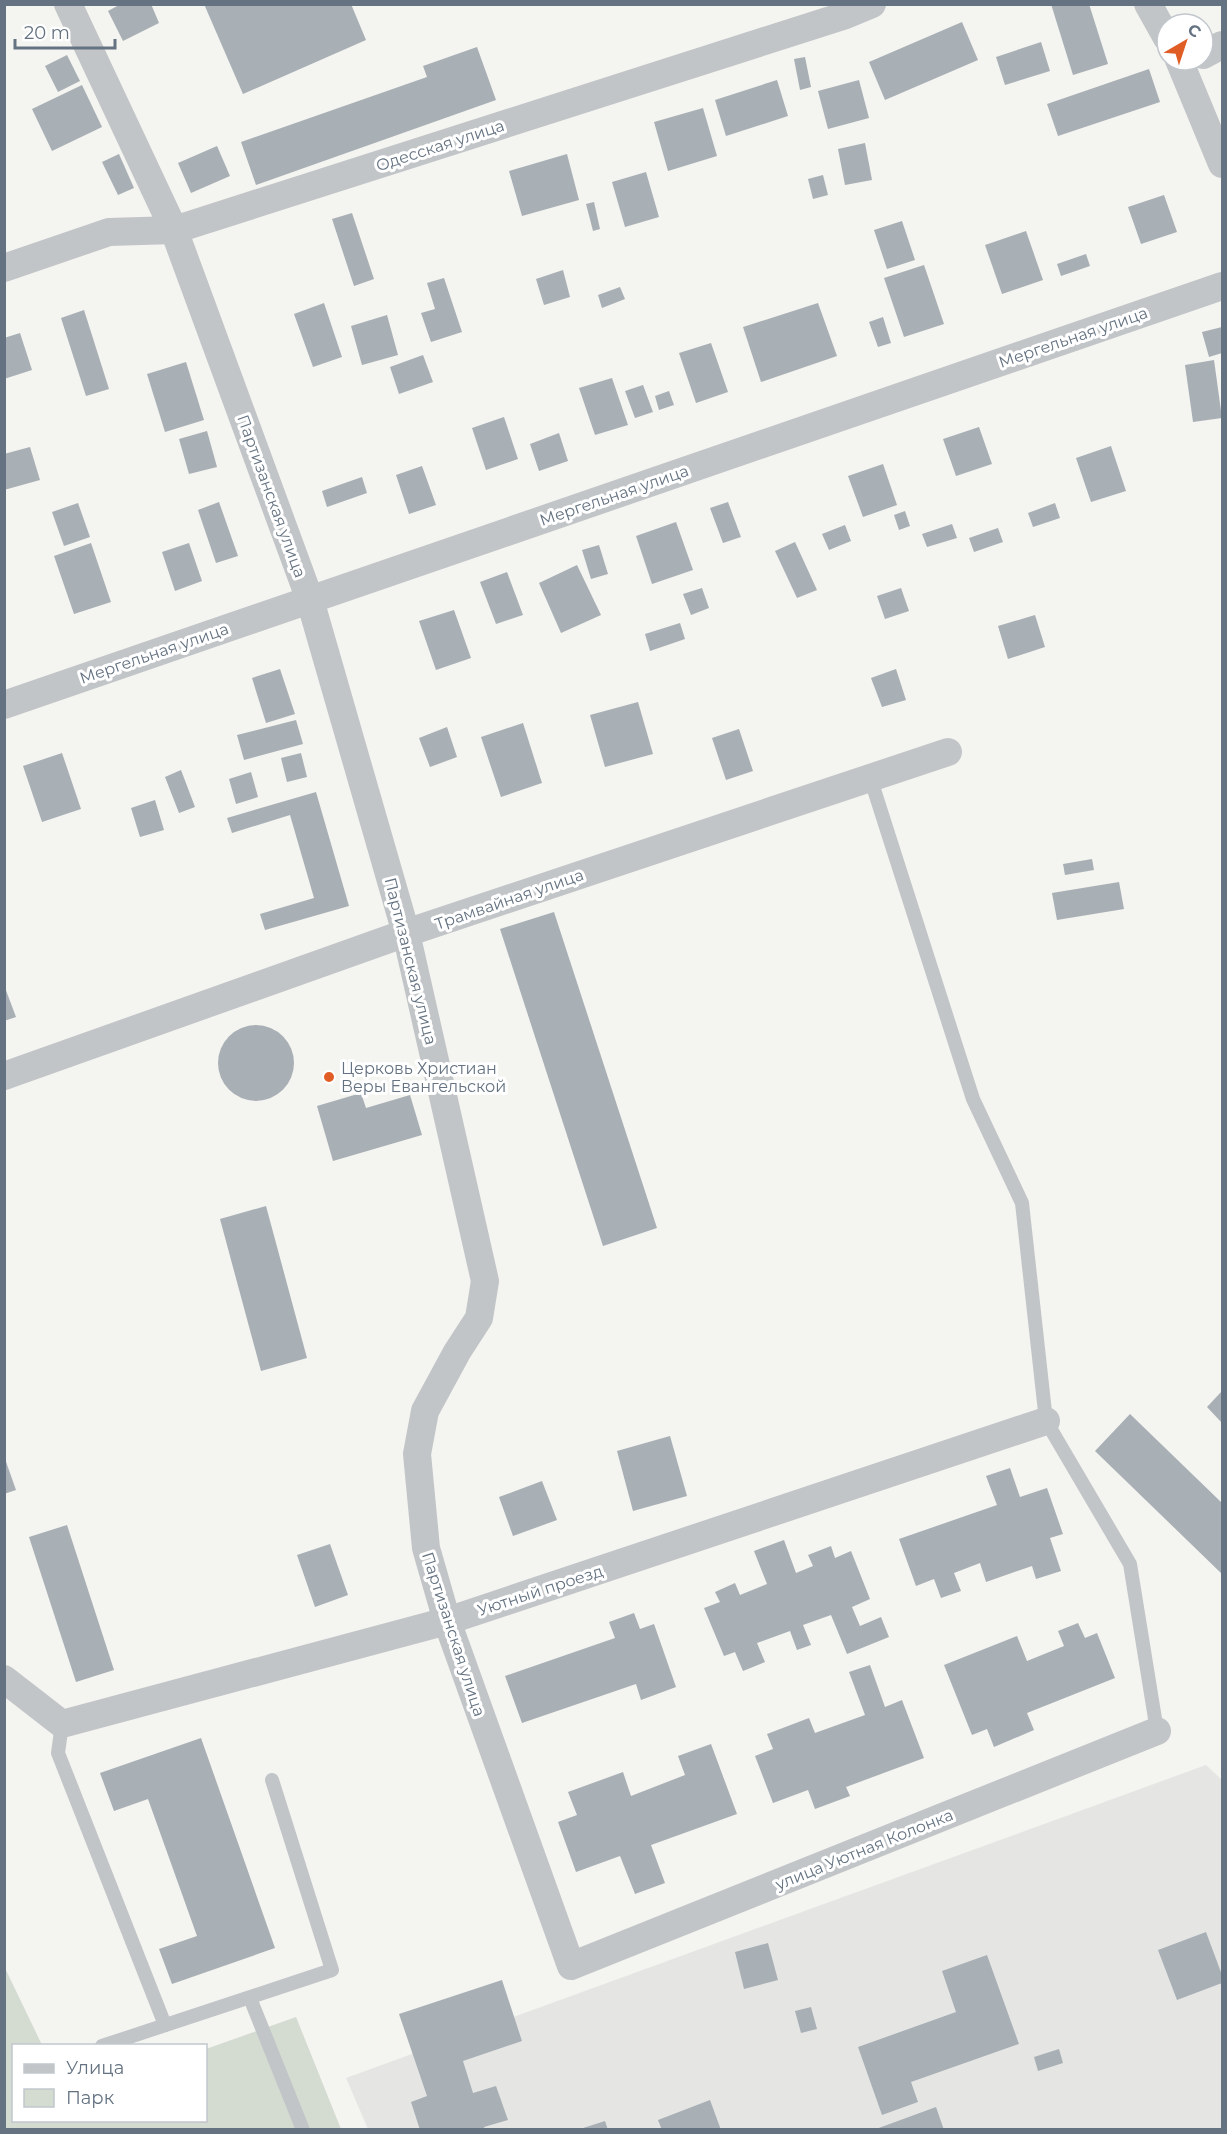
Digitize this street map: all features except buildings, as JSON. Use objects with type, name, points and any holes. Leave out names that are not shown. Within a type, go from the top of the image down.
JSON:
[{"type":"street","name":"Партизанская улица","points":[[68,4],[174,230],[310,600],[406,933],[485,1281],[479,1318],[456,1352],[425,1411],[417,1454],[426,1548],[447,1621],[571,1966]]},
{"type":"street","name":"Одесская улица","points":[[4,268],[109,232],[174,230],[841,10],[872,4]]},
{"type":"street","points":[[1194,72],[1222,164]]},
{"type":"street","name":"Мергельная улица","points":[[4,705],[1222,286]]},
{"type":"street","name":"Трамвайная улица","points":[[4,1076],[406,933],[948,752]]},
{"type":"street","name":"Уютный проезд","points":[[62,1724],[447,1621],[1046,1421]]},
{"type":"street","points":[[4,1679],[62,1724]]},
{"type":"street","name":"улица Уютная Колонка","points":[[571,1966],[1158,1731]]},
{"type":"lane","points":[[870,777],[973,1099],[1022,1203],[1046,1421],[1130,1564],[1158,1731]]},
{"type":"lane","points":[[62,1724],[58,1753],[165,2025]]},
{"type":"lane","points":[[108,2044],[332,1970],[272,1780]]},
{"type":"lane","points":[[250,1998],[303,2130]]},
{"type":"shaded area","points":[[1206,1765],[1222,1780],[1222,2129],[368,2129],[346,2078]]},
{"type":"green space","points":[[4,1966],[42,2044],[12,2044],[12,2122],[207,2122],[207,2049],[296,2017],[341,2129],[5,2129]]},
{"type":"place","name":"Церковь Христиан Веры Евангельской","points":[[329,1077]]}]
